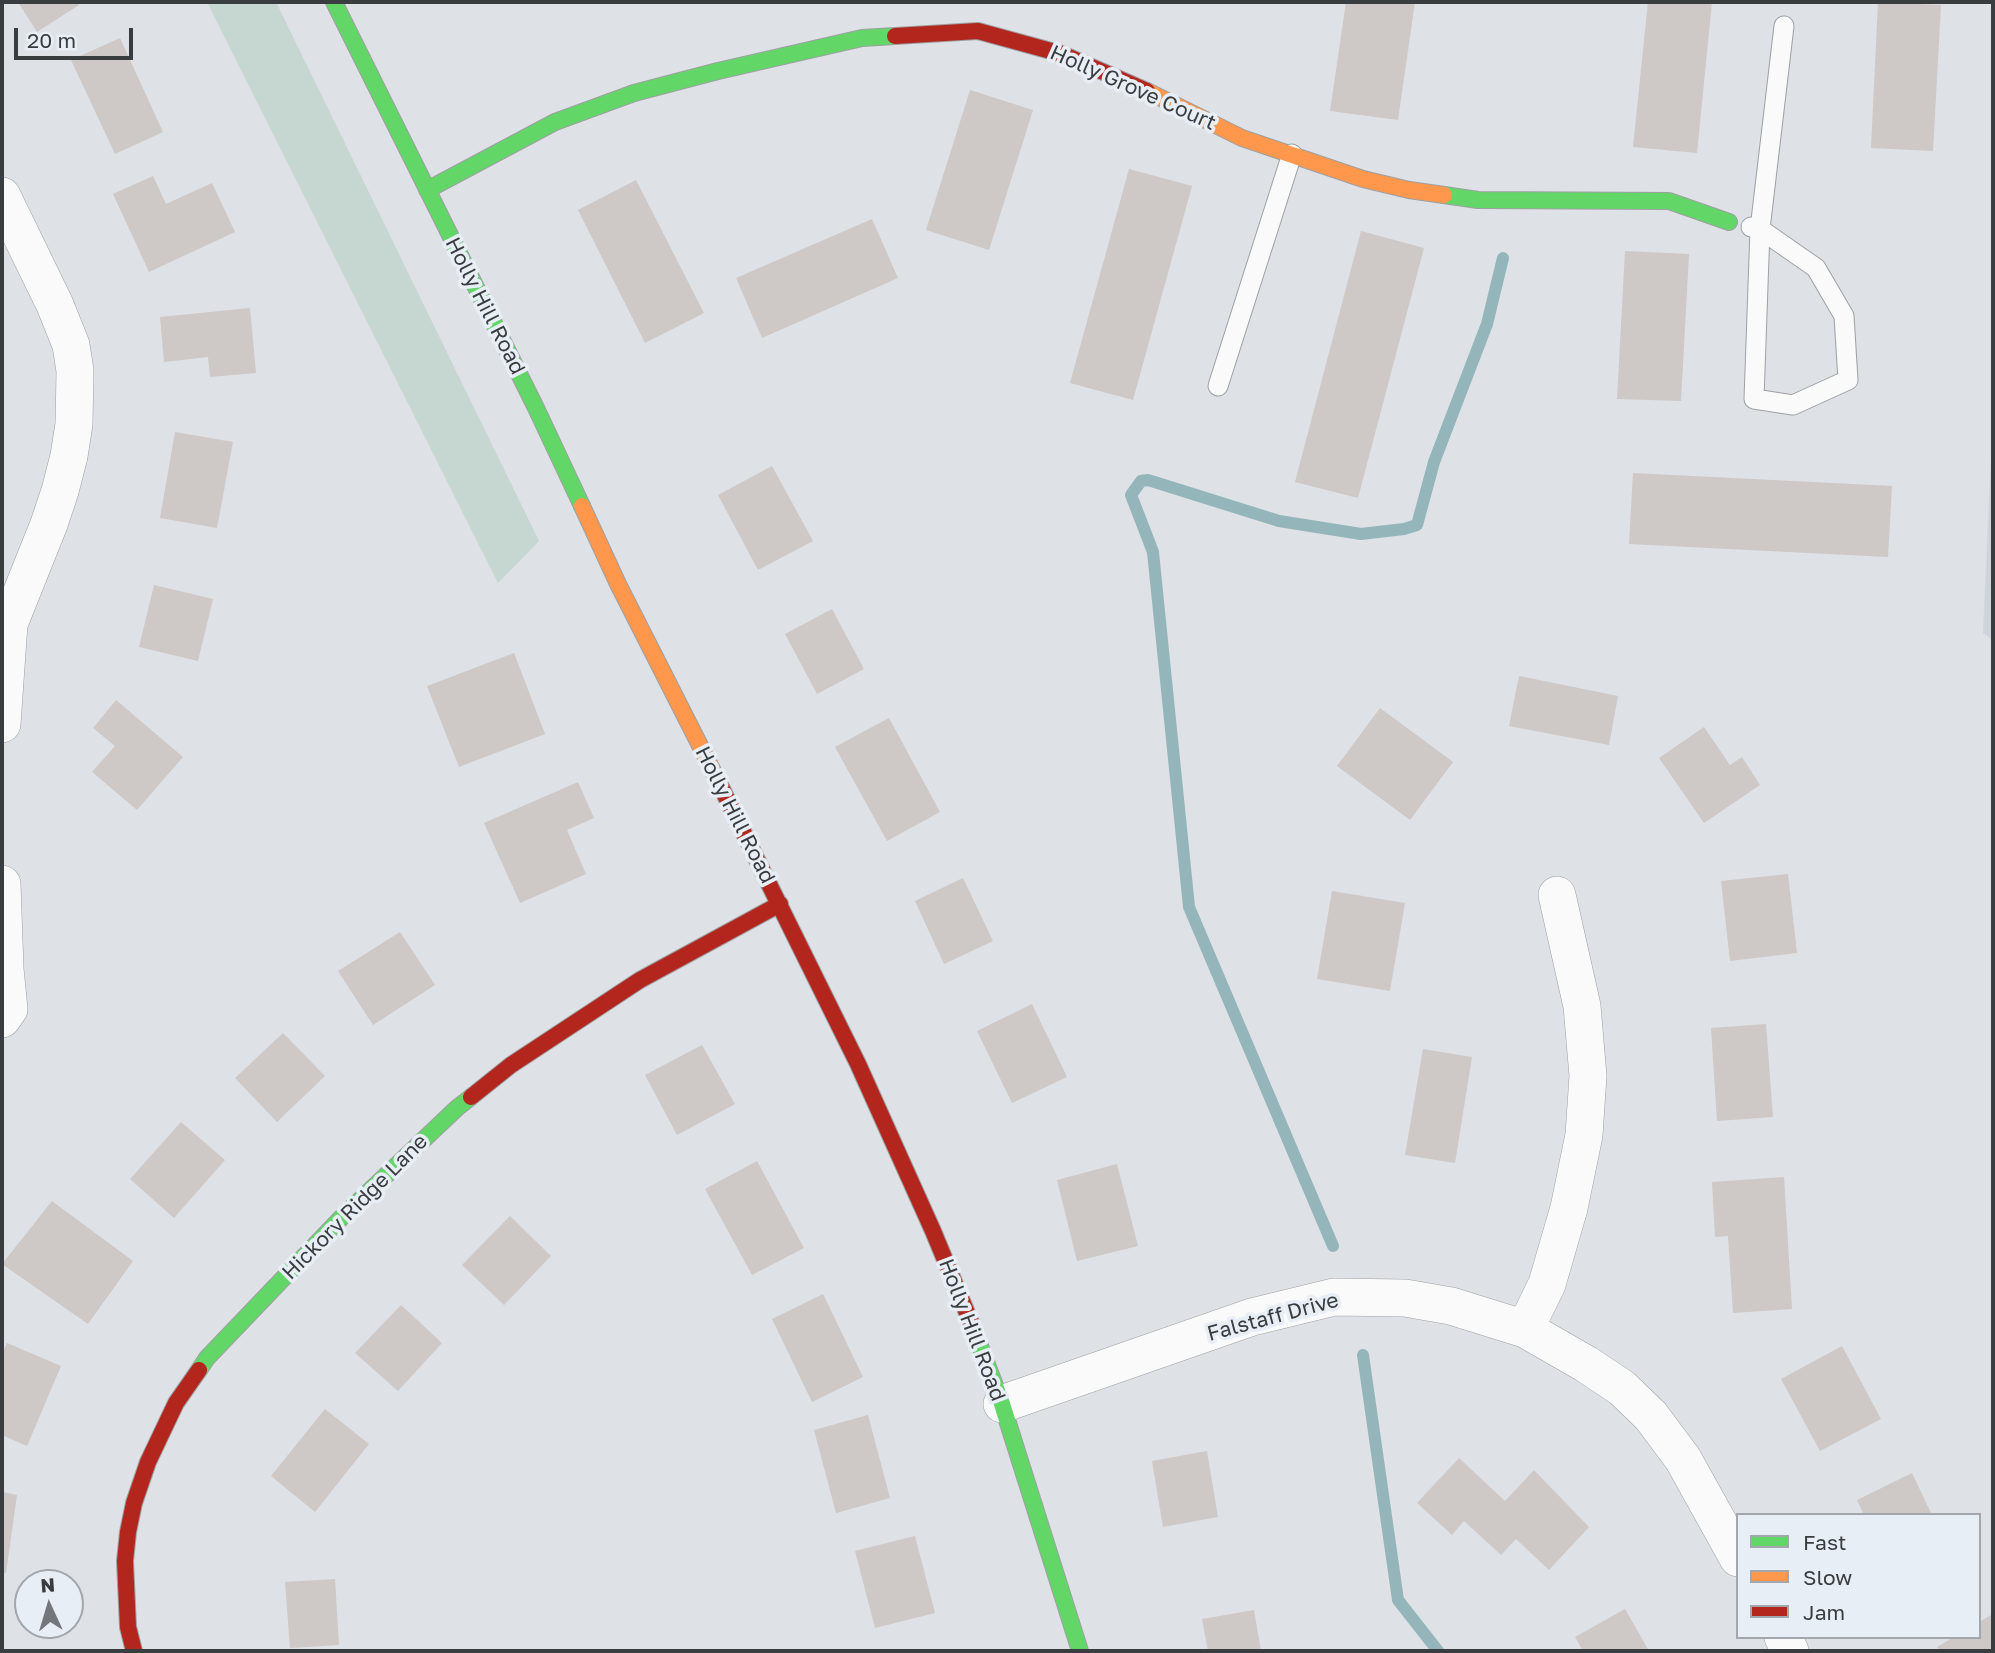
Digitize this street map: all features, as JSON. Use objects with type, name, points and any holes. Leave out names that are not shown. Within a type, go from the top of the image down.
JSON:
[{"type":"street","name":"Holly Hill Road","points":[[334,2],[536,408],[618,584],[858,1064],[976,1334],[1002,1404],[1080,1651]]},
{"type":"street","name":"Holly Grove Court","points":[[427,190],[555,122],[634,93],[862,38],[978,31],[1062,54],[1132,84],[1242,138],[1363,179],[1409,190],[1478,200],[1669,201],[1729,222]]},
{"type":"street","points":[[2,196],[55,305],[71,345],[75,371],[74,424],[63,480],[50,524],[9,624],[2,724]]},
{"type":"street","points":[[2,884],[9,1009],[2,1019]]},
{"type":"street","points":[[1525,1329],[1547,1284],[1569,1208],[1585,1124],[1588,1076],[1582,1006],[1557,895]]},
{"type":"street","name":"Hickory Ridge Lane","points":[[134,1651],[128,1627],[125,1561],[134,1503],[148,1461],[176,1403],[207,1357],[341,1218],[457,1108],[511,1065],[640,980],[780,904]]},
{"type":"street","name":"Falstaff Drive","points":[[1002,1404],[1252,1317],[1334,1297],[1405,1298],[1451,1306],[1525,1329],[1622,1388],[1651,1416],[1682,1460],[1736,1554]]},
{"type":"lane","points":[[1729,222],[1760,229],[1816,268],[1843,316],[1848,380],[1793,405],[1754,399],[1760,229],[1784,26]]},
{"type":"lane","points":[[1218,386],[1292,154]]},
{"type":"shaded area","points":[[207,2],[276,2],[539,541],[498,583]]},
{"type":"shaded area","points":[[1993,415],[1993,640],[1983,633]]},
{"type":"building","points":[[18,2],[77,2],[79,5],[37,32]]},
{"type":"building","points":[[1346,2],[1415,2],[1398,120],[1330,111]]},
{"type":"building","points":[[1648,2],[1712,2],[1697,153],[1633,147]]},
{"type":"building","points":[[1878,2],[1941,5],[1933,151],[1871,148]]},
{"type":"building","points":[[120,38],[163,132],[115,154],[71,60]]},
{"type":"building","points":[[970,90],[1033,110],[989,250],[926,230]]},
{"type":"building","points":[[1129,169],[1192,186],[1133,400],[1070,383]]},
{"type":"building","points":[[153,176],[166,204],[212,183],[235,232],[149,272],[113,194]]},
{"type":"building","points":[[636,180],[704,313],[645,343],[578,210]]},
{"type":"building","points":[[872,219],[898,278],[762,338],[736,278]]},
{"type":"building","points":[[1361,231],[1424,248],[1358,498],[1295,482]]},
{"type":"building","points":[[1625,251],[1689,254],[1681,401],[1617,399]]},
{"type":"building","points":[[250,308],[256,373],[210,377],[208,357],[164,362],[160,317]]},
{"type":"building","points":[[175,432],[233,442],[217,528],[160,518]]},
{"type":"building","points":[[772,466],[813,541],[758,570],[718,495]]},
{"type":"building","points":[[1633,473],[1892,486],[1888,557],[1629,544]]},
{"type":"building","points":[[154,585],[213,599],[198,661],[139,647]]},
{"type":"building","points":[[832,609],[864,669],[817,694],[785,634]]},
{"type":"building","points":[[514,653],[545,734],[459,767],[427,686]]},
{"type":"building","points":[[1519,676],[1618,696],[1609,745],[1509,726]]},
{"type":"building","points":[[116,700],[183,757],[137,810],[92,772],[115,746],[93,728]]},
{"type":"building","points":[[1380,708],[1453,762],[1410,820],[1337,766]]},
{"type":"building","points":[[889,718],[940,812],[887,841],[835,747]]},
{"type":"building","points":[[1704,727],[1730,765],[1742,757],[1760,785],[1704,823],[1659,758]]},
{"type":"building","points":[[578,782],[594,818],[567,830],[586,874],[520,903],[484,823]]},
{"type":"building","points":[[1788,874],[1797,953],[1730,961],[1721,881]]},
{"type":"building","points":[[963,878],[993,941],[944,964],[915,901]]},
{"type":"building","points":[[1332,891],[1405,903],[1390,991],[1317,979]]},
{"type":"building","points":[[400,932],[435,985],[373,1025],[338,971]]},
{"type":"building","points":[[1032,1004],[1067,1077],[1012,1103],[977,1031]]},
{"type":"building","points":[[1766,1024],[1773,1117],[1717,1121],[1711,1028]]},
{"type":"building","points":[[283,1033],[325,1076],[277,1122],[235,1078]]},
{"type":"building","points":[[702,1045],[735,1104],[677,1135],[645,1075]]},
{"type":"building","points":[[1423,1049],[1472,1057],[1455,1163],[1405,1155]]},
{"type":"building","points":[[181,1122],[225,1160],[174,1218],[130,1179]]},
{"type":"building","points":[[757,1161],[804,1248],[752,1275],[705,1189]]},
{"type":"building","points":[[1117,1164],[1138,1246],[1077,1261],[1057,1180]]},
{"type":"building","points":[[1784,1177],[1792,1309],[1733,1313],[1728,1236],[1715,1237],[1712,1182]]},
{"type":"building","points":[[52,1201],[133,1261],[88,1324],[2,1264]]},
{"type":"building","points":[[510,1216],[551,1256],[504,1305],[462,1265]]},
{"type":"building","points":[[823,1294],[863,1377],[812,1402],[772,1319]]},
{"type":"building","points":[[401,1305],[442,1343],[398,1391],[355,1353]]},
{"type":"building","points":[[7,1343],[61,1366],[27,1446],[2,1435],[2,1354]]},
{"type":"building","points":[[1842,1346],[1881,1419],[1820,1451],[1781,1379]]},
{"type":"building","points":[[325,1409],[369,1444],[315,1512],[271,1476]]},
{"type":"building","points":[[868,1415],[890,1498],[836,1513],[814,1430]]},
{"type":"building","points":[[1207,1451],[1218,1517],[1163,1527],[1152,1461]]},
{"type":"building","points":[[1459,1458],[1505,1501],[1534,1470],[1589,1527],[1549,1570],[1516,1539],[1501,1555],[1464,1521],[1452,1535],[1417,1503]]},
{"type":"building","points":[[1912,1473],[1931,1513],[1863,1513],[1857,1500]]},
{"type":"building","points":[[2,1492],[17,1495],[6,1573],[2,1573]]},
{"type":"building","points":[[915,1536],[935,1613],[875,1628],[855,1551]]},
{"type":"building","points":[[335,1579],[339,1645],[290,1648],[285,1582]]},
{"type":"building","points":[[1625,1609],[1649,1651],[1583,1651],[1575,1637]]},
{"type":"building","points":[[1254,1610],[1261,1651],[1208,1651],[1202,1619]]},
{"type":"building","points":[[1993,1614],[1993,1651],[1940,1651],[1937,1647],[1951,1639],[1981,1639],[1981,1621]]},
{"type":"waterway","points":[[1333,1246],[1189,907],[1153,552],[1131,495],[1141,481],[1148,480],[1279,521],[1361,534],[1417,525],[1434,462],[1487,324],[1503,258]]},
{"type":"waterway","points":[[1363,1355],[1398,1600],[1438,1651]]},
{"type":"traffic: fast","points":[[334,2],[582,506]]},
{"type":"traffic: fast","points":[[427,190],[555,122],[634,93],[862,38],[895,36]]},
{"type":"traffic: fast","points":[[1444,195],[1478,200],[1669,201],[1729,222]]},
{"type":"traffic: fast","points":[[199,1370],[207,1358],[341,1218],[471,1097]]},
{"type":"traffic: fast","points":[[972,1325],[1002,1404],[1080,1651]]},
{"type":"traffic: slow","points":[[1147,91],[1242,138],[1363,179],[1444,195]]},
{"type":"traffic: slow","points":[[582,506],[618,584],[722,789]]},
{"type":"traffic: jam","points":[[895,36],[978,31],[1062,54],[1147,91]]},
{"type":"traffic: jam","points":[[722,789],[858,1064],[972,1325]]},
{"type":"traffic: jam","points":[[471,1097],[511,1065],[640,980],[780,904]]},
{"type":"traffic: jam","points":[[134,1651],[128,1627],[125,1561],[134,1503],[148,1462],[176,1403],[199,1370]]}]
